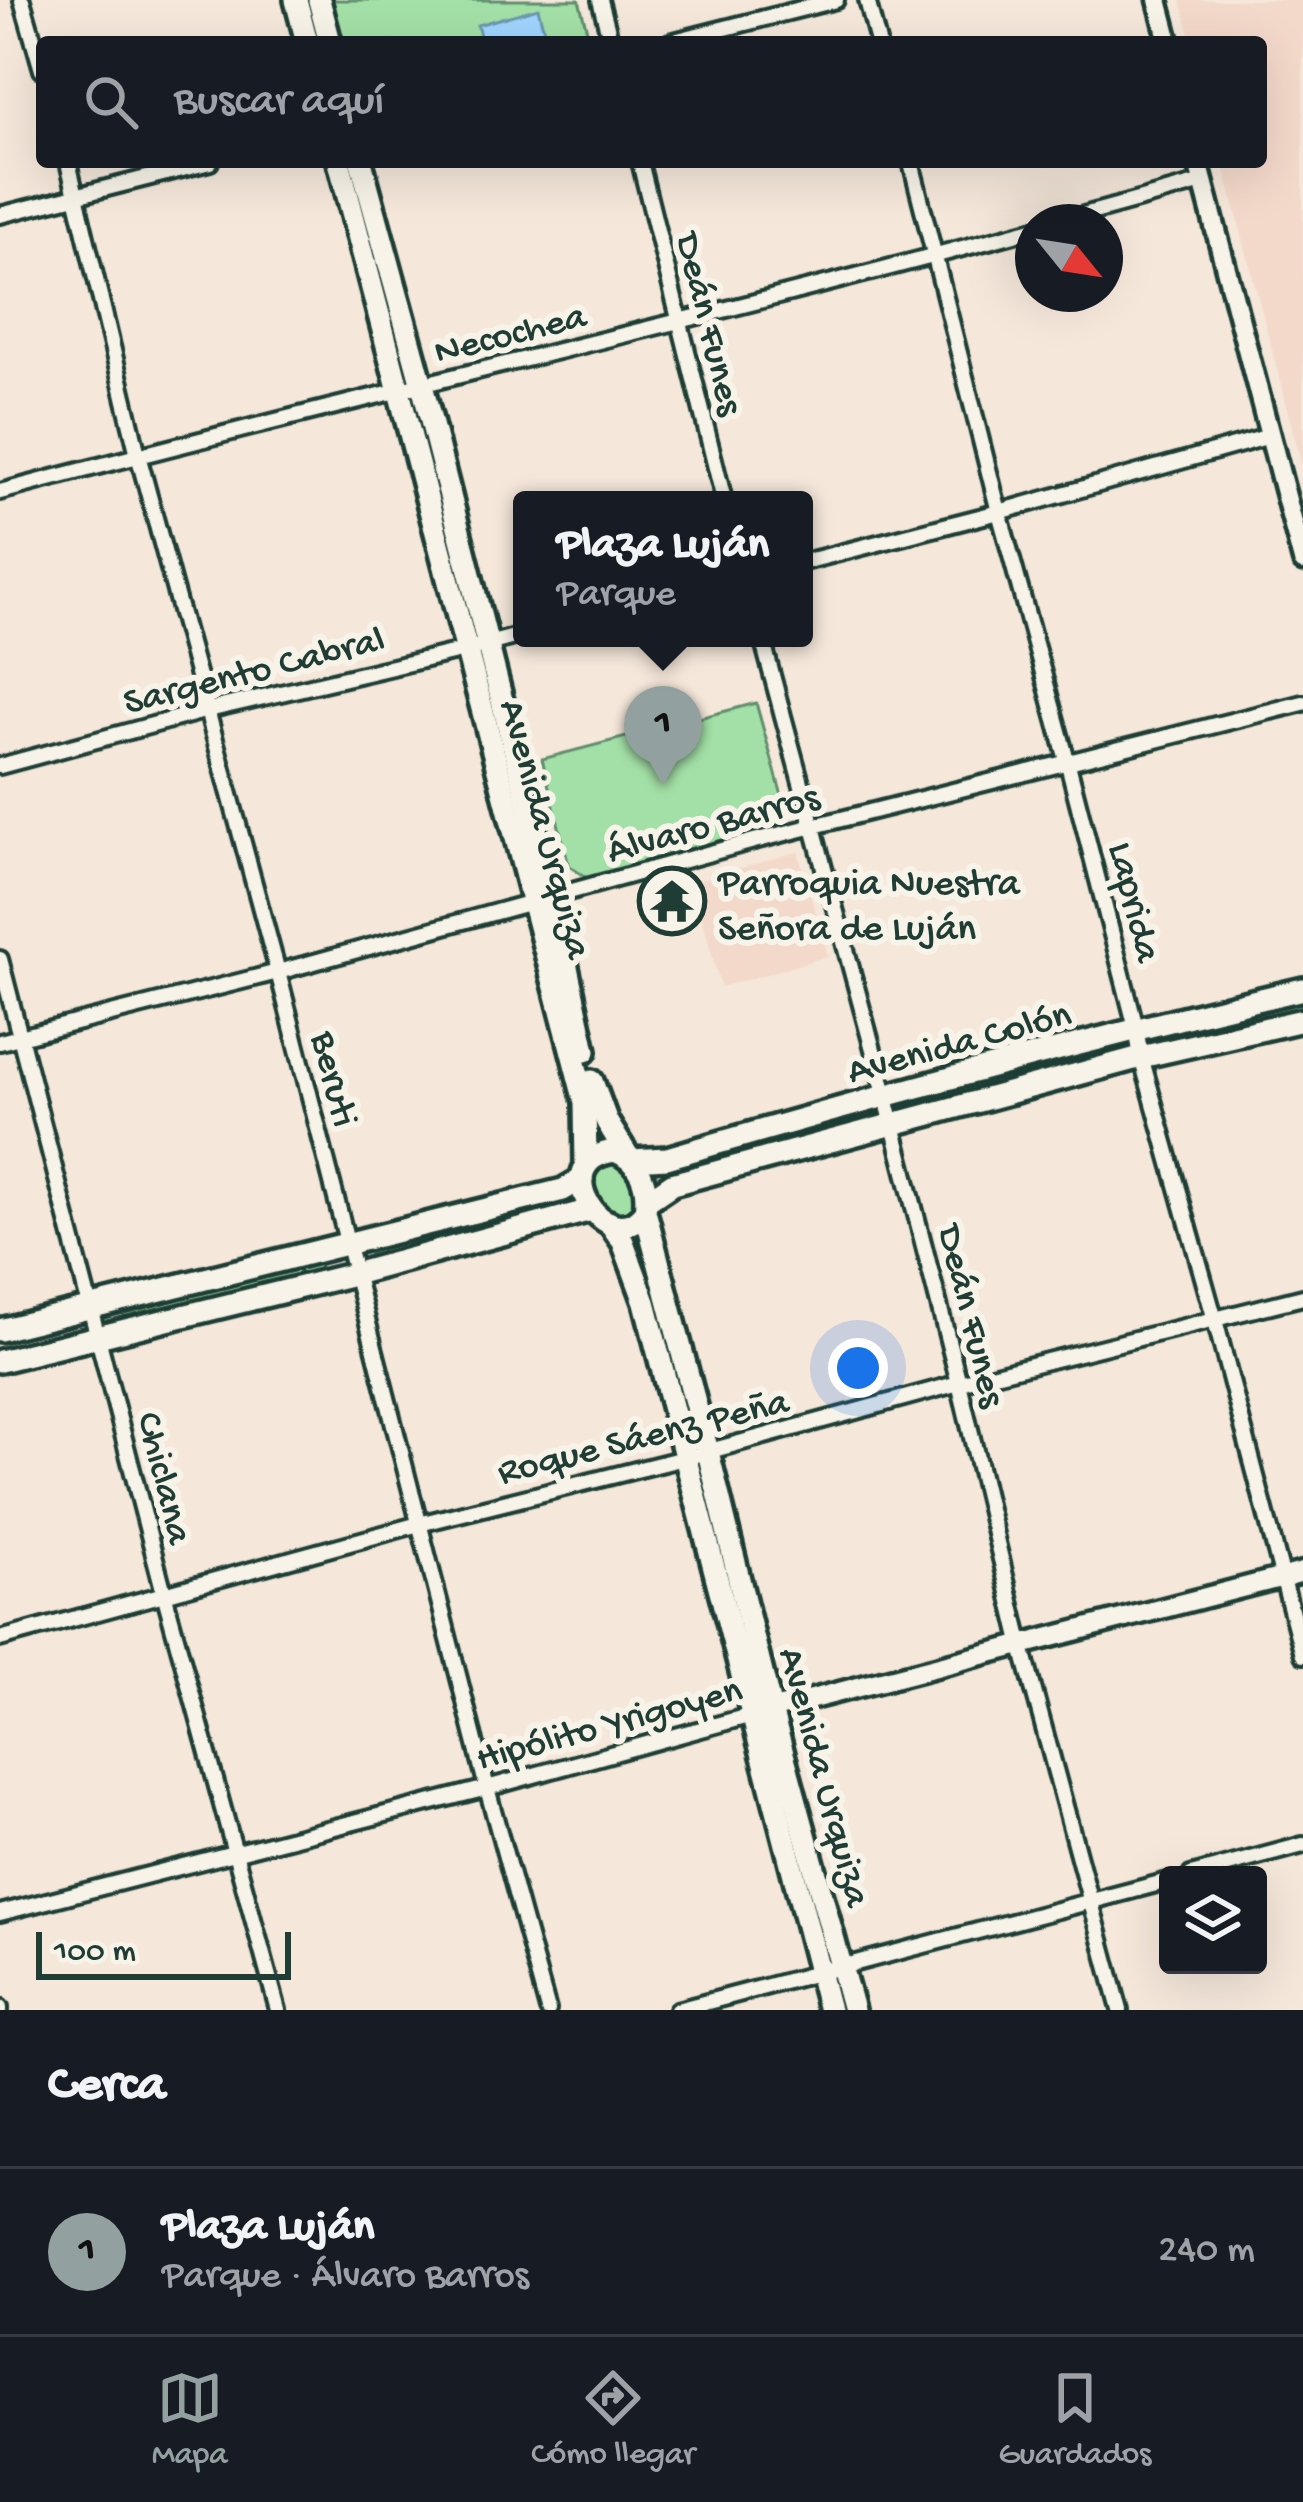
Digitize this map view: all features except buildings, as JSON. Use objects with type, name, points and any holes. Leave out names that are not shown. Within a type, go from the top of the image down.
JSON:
[{"type":"main road","points":[[296,0],[306,36]]},
{"type":"main road","points":[[319,0],[328,36]]},
{"type":"main road","name":"Avenida Urquiza","points":[[341,168],[411,388]]},
{"type":"main road","name":"Avenida Urquiza","points":[[362,168],[411,388],[542,900],[591,1078],[607,1122],[630,1158]]},
{"type":"main road","name":"Avenida Urquiza","points":[[542,900],[585,1102],[584,1173]]},
{"type":"main road","name":"Avenida Colón","points":[[630,1158],[667,1158],[885,1094],[1303,988]]},
{"type":"main road","name":"Avenida Colón","points":[[646,1206],[672,1184],[1141,1057],[1303,1020]]},
{"type":"main road","points":[[0,1330],[563,1190],[605,1152],[630,1158],[640,1172],[646,1206],[639,1220],[619,1226],[600,1216],[583,1195],[584,1173]]},
{"type":"main road","name":"Avenida Urquiza","points":[[646,1206],[708,1452],[829,2010]]},
{"type":"main road","points":[[0,1361],[600,1216]]},
{"type":"main road","name":"Avenida Urquiza","points":[[600,1216],[623,1242],[645,1302],[684,1458],[854,2010]]},
{"type":"street","points":[[22,0],[36,49]]},
{"type":"street","points":[[599,0],[609,36]]},
{"type":"street","points":[[694,36],[836,0]]},
{"type":"street","points":[[867,0],[876,36]]},
{"type":"street","points":[[1158,0],[1167,36]]},
{"type":"street","name":"Beruti","points":[[70,168],[138,455],[548,2010]]},
{"type":"street","points":[[0,215],[187,168]]},
{"type":"street","name":"Deán Funes","points":[[641,168],[722,491]]},
{"type":"street","name":"Laprida","points":[[913,168],[1141,1057],[1293,1575],[1303,1655]]},
{"type":"street","points":[[1200,168],[1303,561]]},
{"type":"street","points":[[1123,204],[1203,182]]},
{"type":"street","name":"Necochea","points":[[0,492],[1015,234]]},
{"type":"street","points":[[813,560],[1270,436]]},
{"type":"street","name":"Sargento Cabral","points":[[0,766],[513,637]]},
{"type":"street","name":"Deán Funes","points":[[764,647],[885,1094],[1021,1643],[1120,2010]]},
{"type":"street","name":"Álvaro Barros","points":[[0,1042],[278,972],[814,826],[1303,703]]},
{"type":"street","name":"Chiclana","points":[[0,958],[164,1593],[278,2010]]},
{"type":"street","name":"Roque Sáenz Peña","points":[[0,1639],[418,1524],[1303,1297]]},
{"type":"street","name":"Hipólito Yrigoyen","points":[[0,1913],[1293,1575]]},
{"type":"street","points":[[1225,1866],[1303,1845]]},
{"type":"street","points":[[677,2010],[1159,1883]]},
{"type":"shaded area","points":[[1181,0],[1303,0],[1303,469],[1225,168],[1267,168],[1267,36],[1190,36]]},
{"type":"shaded area","points":[[798,852],[828,956],[721,987],[692,882]]},
{"type":"green space","points":[[327,0],[579,0],[588,36],[336,36]]},
{"type":"green space","points":[[756,703],[786,810],[778,824],[587,878],[569,866],[542,759]]},
{"type":"green space","points":[[1303,1000],[1303,1007],[1170,1040],[1168,1034]]},
{"type":"green space","points":[[1115,1049],[1116,1055],[920,1104],[919,1098]]},
{"type":"green space","points":[[872,1111],[874,1118],[678,1166],[676,1160]]},
{"type":"green space","points":[[612,1160],[630,1173],[636,1195],[634,1206],[615,1217],[594,1188],[598,1166]]},
{"type":"green space","points":[[565,1200],[566,1207],[370,1255],[369,1249]]},
{"type":"green space","points":[[319,1264],[321,1270],[125,1319],[123,1312]]},
{"type":"water","points":[[538,8],[545,36],[480,36],[477,25]]},
{"type":"place","name":"Plaza Luján","points":[[663,785]]},
{"type":"place","name":"Parroquia Nuestra Señora de Luján","points":[[672,901]]}]
